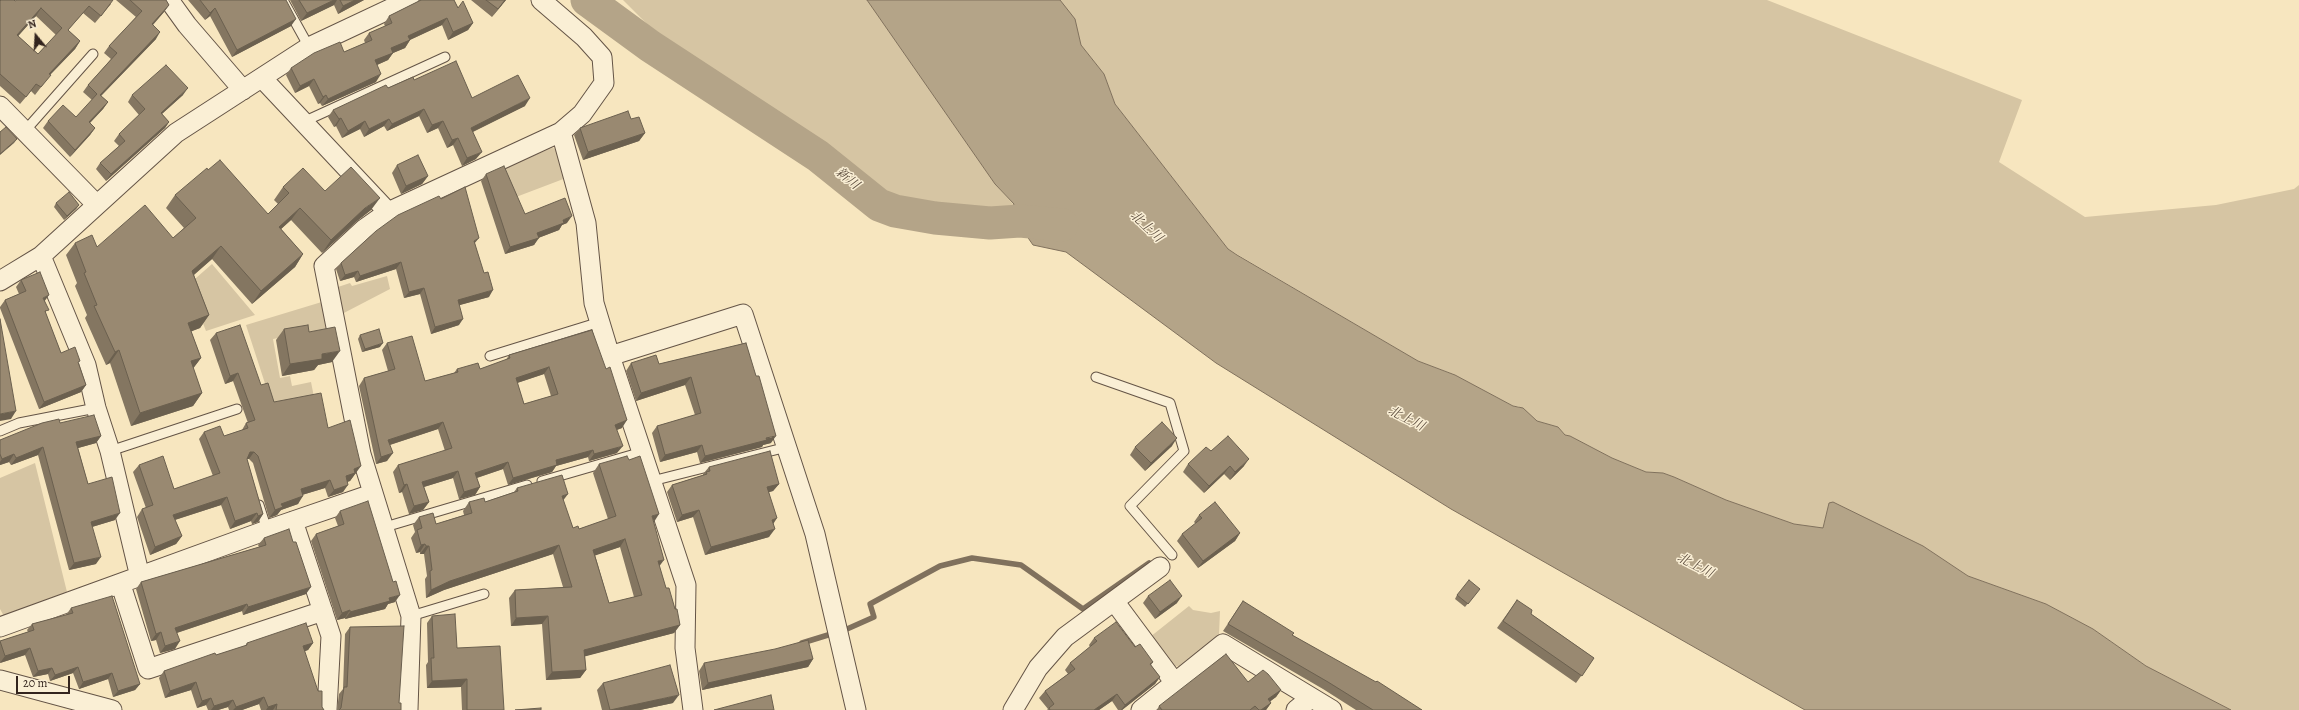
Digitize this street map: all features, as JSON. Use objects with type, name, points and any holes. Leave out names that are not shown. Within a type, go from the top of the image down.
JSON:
[{"type":"street","points":[[169,0],[187,25],[243,90]]},
{"type":"street","points":[[0,281],[41,256],[176,133],[309,47],[384,5],[409,0]]},
{"type":"street","points":[[408,710],[411,616],[385,527],[372,494],[362,454],[324,266],[364,229],[388,212],[561,132],[582,114],[604,83],[602,57],[584,37],[541,0]]},
{"type":"street","points":[[262,78],[388,212]]},
{"type":"street","points":[[0,106],[97,205]]},
{"type":"street","points":[[561,132],[586,222],[594,303],[610,356],[686,585],[685,648],[693,710]]},
{"type":"street","points":[[41,256],[86,365],[96,408],[110,451],[140,577]]},
{"type":"street","points":[[610,356],[743,314],[815,534],[856,710]]},
{"type":"street","points":[[0,627],[120,585],[267,530],[372,494]]},
{"type":"street","points":[[293,521],[331,636],[327,710]]},
{"type":"street","points":[[1013,710],[1038,668],[1065,637],[1166,561]]},
{"type":"street","points":[[120,585],[148,670],[323,611]]},
{"type":"street","points":[[1114,601],[1175,683]]},
{"type":"street","points":[[1140,710],[1223,644],[1332,710]]},
{"type":"street","points":[[0,680],[112,710]]},
{"type":"street","points":[[1296,710],[1311,698]]},
{"type":"lane","points":[[283,0],[309,47]]},
{"type":"lane","points":[[24,132],[93,54]]},
{"type":"lane","points":[[303,122],[445,56]]},
{"type":"lane","points":[[490,356],[600,322]]},
{"type":"lane","points":[[1096,376],[1170,403],[1184,451],[1130,506],[1166,561]]},
{"type":"lane","points":[[0,431],[20,423],[96,408]]},
{"type":"lane","points":[[110,451],[237,409]]},
{"type":"lane","points":[[652,481],[786,447]]},
{"type":"lane","points":[[385,527],[642,452]]},
{"type":"lane","points":[[256,494],[267,530]]},
{"type":"lane","points":[[411,616],[484,594]]},
{"type":"shaded area","points":[[623,0],[867,0],[995,184],[1014,205],[1011,213],[950,207],[888,193],[738,86],[649,26]]},
{"type":"shaded area","points":[[1060,0],[1767,0],[2022,100],[1999,162],[2085,217],[2216,205],[2294,189],[2299,185],[2299,710],[2231,710],[2146,666],[2093,629],[2046,604],[1968,576],[1923,546],[1829,503],[1823,529],[1794,524],[1726,500],[1663,473],[1646,472],[1612,458],[1570,436],[1565,435],[1558,427],[1537,421],[1518,406],[1513,406],[1453,374],[1418,361],[1228,249],[1115,104],[1104,74],[1081,45],[1078,33]]},
{"type":"shaded area","points":[[552,148],[558,149],[566,178],[516,197],[504,168]]},
{"type":"shaded area","points":[[212,264],[255,315],[206,331],[188,285]]},
{"type":"shaded area","points":[[387,276],[390,289],[340,315],[335,288],[350,283],[352,286]]},
{"type":"shaded area","points":[[325,301],[330,328],[273,339],[280,378],[290,376],[292,386],[311,382],[314,397],[272,405],[246,325]]},
{"type":"shaded area","points":[[35,463],[67,592],[5,618],[0,609],[0,478]]},
{"type":"shaded area","points":[[1189,606],[1193,610],[1211,613],[1220,611],[1219,635],[1183,667],[1174,666],[1150,637]]},
{"type":"water","name":"北上川","points":[[867,0],[1060,0],[1075,19],[1081,45],[1104,74],[1115,104],[1228,249],[1237,255],[1418,361],[1455,375],[1513,406],[1523,408],[1537,421],[1558,427],[1565,435],[1570,436],[1612,458],[1646,472],[1663,473],[1726,500],[1794,524],[1823,528],[1829,503],[1833,502],[1923,546],[1968,576],[2046,604],[2093,629],[2146,666],[2231,710],[1805,710],[1451,509],[1216,363],[1066,252],[1033,245],[1011,213],[1014,204],[995,184]]},
{"type":"building","points":[[113,0],[101,16],[89,6],[68,30],[80,41],[49,74],[51,75],[41,87],[36,84],[26,97],[0,74],[0,1]],"holes":[[[41,8],[62,28],[38,54],[17,35]]]},
{"type":"building","points":[[130,0],[166,0],[169,5],[152,24],[160,32],[100,95],[108,102],[89,122],[95,128],[75,150],[48,121],[63,105],[76,117],[97,94],[88,85],[117,53],[109,46],[142,11]]},
{"type":"building","points":[[200,0],[286,0],[296,19],[237,50],[215,8],[210,13]]},
{"type":"building","points":[[299,0],[334,0],[307,13]]},
{"type":"building","points":[[340,0],[355,0],[343,6]]},
{"type":"building","points":[[421,0],[454,0],[458,8],[463,1],[473,23],[453,32],[447,18],[408,36],[410,40],[391,48],[393,53],[375,60],[381,74],[328,99],[326,95],[323,97],[314,79],[300,86],[291,68],[314,53],[340,42],[344,52],[372,40],[369,33],[392,23],[389,16]]},
{"type":"building","points":[[486,0],[505,0],[498,9]]},
{"type":"building","points":[[456,61],[472,98],[518,75],[530,98],[471,128],[482,152],[467,158],[458,138],[452,140],[443,121],[432,125],[424,109],[392,124],[389,119],[369,129],[365,121],[348,131],[341,118],[339,119],[333,110],[386,85],[388,88],[413,77],[414,80]]},
{"type":"building","points":[[166,65],[188,88],[161,113],[169,122],[111,174],[100,163],[125,141],[119,134],[145,109],[132,95]]},
{"type":"building","points":[[628,111],[631,119],[639,117],[645,133],[588,152],[580,128]]},
{"type":"building","points":[[6,127],[17,139],[0,154],[0,132]]},
{"type":"building","points":[[418,155],[428,176],[406,186],[397,165]]},
{"type":"building","points":[[220,160],[268,214],[289,193],[283,187],[303,168],[325,191],[351,167],[380,198],[365,208],[331,240],[300,208],[279,227],[303,254],[261,291],[221,246],[192,271],[209,315],[188,323],[201,358],[191,361],[202,393],[140,413],[119,350],[115,352],[94,306],[97,305],[84,273],[86,272],[75,243],[92,235],[97,247],[145,205],[173,238],[196,218],[175,195],[207,168],[208,170]]},
{"type":"building","points":[[504,166],[525,214],[565,198],[572,216],[563,220],[564,223],[537,233],[539,238],[510,247],[486,174]]},
{"type":"building","points":[[465,187],[479,238],[474,241],[484,273],[488,272],[493,290],[458,300],[463,319],[435,327],[424,288],[409,292],[401,262],[360,276],[358,271],[345,275],[341,263],[376,231],[398,215],[439,196],[441,199]]},
{"type":"building","points":[[69,192],[79,205],[67,216],[56,203]]},
{"type":"building","points":[[40,272],[49,295],[43,298],[49,310],[45,311],[61,353],[75,347],[80,361],[78,362],[86,385],[44,402],[5,300],[26,291],[21,280]]},
{"type":"building","points":[[0,319],[16,411],[0,414]]},
{"type":"building","points":[[240,325],[261,385],[268,383],[274,402],[321,393],[328,428],[350,420],[361,466],[354,469],[355,473],[346,476],[348,485],[334,490],[330,480],[301,489],[303,496],[281,504],[283,507],[275,510],[258,456],[254,452],[250,452],[247,459],[263,514],[258,516],[257,513],[235,521],[227,497],[173,515],[182,536],[155,547],[142,509],[153,505],[139,465],[163,456],[174,489],[220,473],[204,432],[220,426],[224,436],[248,428],[246,423],[255,420],[238,373],[230,376],[216,333]]},
{"type":"building","points":[[308,325],[309,332],[335,327],[340,351],[322,354],[322,359],[290,364],[284,329]]},
{"type":"building","points":[[379,329],[383,343],[365,349],[360,335]]},
{"type":"building","points":[[592,330],[606,369],[610,367],[627,420],[615,425],[623,446],[594,454],[593,450],[556,460],[557,465],[513,478],[508,462],[475,473],[480,487],[464,492],[458,471],[422,482],[429,502],[414,506],[407,484],[404,485],[398,465],[452,448],[443,422],[388,440],[393,453],[381,457],[364,378],[395,369],[387,343],[412,336],[425,381],[458,372],[457,369],[478,363],[480,369],[510,358],[509,355]],"holes":[[[549,367],[558,394],[524,404],[516,378]]]},
{"type":"building","points":[[746,343],[756,376],[759,376],[776,436],[766,438],[767,440],[705,456],[702,445],[665,455],[657,426],[701,413],[691,377],[641,393],[631,363],[656,355],[659,364]]},
{"type":"building","points":[[94,415],[101,436],[76,442],[88,484],[112,477],[120,513],[91,522],[101,557],[74,563],[43,447],[16,458],[14,454],[2,459],[0,454],[0,440],[42,423],[59,419],[60,423]]},
{"type":"building","points":[[1162,422],[1177,438],[1151,463],[1135,447]]},
{"type":"building","points":[[1228,436],[1249,459],[1235,472],[1230,466],[1209,486],[1188,464],[1206,447],[1211,451]]},
{"type":"building","points":[[770,451],[779,484],[767,487],[777,518],[772,520],[775,529],[711,547],[699,510],[682,515],[672,485],[707,474],[706,472],[710,471],[709,467]]},
{"type":"building","points":[[627,456],[629,460],[640,456],[659,514],[652,516],[664,560],[658,561],[666,588],[669,588],[675,609],[677,609],[680,625],[584,650],[586,670],[552,672],[548,616],[516,618],[515,590],[572,587],[559,545],[450,581],[431,590],[430,571],[432,570],[429,546],[426,546],[425,544],[421,545],[417,530],[422,528],[419,517],[433,513],[436,524],[472,513],[469,502],[484,498],[485,502],[518,491],[517,488],[562,475],[568,494],[562,496],[573,528],[578,526],[579,529],[616,516],[599,464]],"holes":[[[625,539],[642,595],[609,603],[593,550]]]},
{"type":"building","points":[[368,501],[393,582],[396,581],[400,595],[389,598],[390,601],[342,613],[316,534],[344,524],[340,511]]},
{"type":"building","points":[[1215,502],[1240,533],[1203,561],[1182,534],[1202,518],[1199,515]]},
{"type":"building","points":[[289,529],[293,542],[296,542],[311,587],[248,607],[247,604],[175,628],[180,641],[165,646],[161,632],[156,634],[141,582],[266,545],[264,538]]},
{"type":"building","points":[[1170,580],[1182,596],[1160,612],[1148,596]]},
{"type":"building","points":[[1469,580],[1480,589],[1468,604],[1457,595]]},
{"type":"building","points":[[112,596],[140,684],[118,691],[112,673],[83,682],[78,667],[55,675],[52,668],[38,671],[30,648],[5,656],[0,641],[34,630],[32,624],[73,613],[71,608]]},
{"type":"building","points":[[1517,600],[1532,610],[1531,614],[1594,658],[1582,676],[1503,621]]},
{"type":"building","points":[[1243,601],[1294,633],[1292,635],[1376,682],[1377,681],[1422,710],[1373,710],[1228,624]]},
{"type":"building","points":[[455,614],[457,648],[500,646],[504,710],[467,710],[467,679],[432,681],[431,658],[434,658],[432,616]]},
{"type":"building","points":[[1116,622],[1135,647],[1140,644],[1153,662],[1150,664],[1160,677],[1125,705],[1117,694],[1094,710],[1050,710],[1049,708],[1054,704],[1045,691],[1075,669],[1070,663],[1097,641],[1094,638]]},
{"type":"building","points":[[306,623],[313,643],[303,646],[318,691],[322,691],[322,707],[324,710],[276,710],[277,704],[268,707],[264,697],[236,707],[233,700],[214,706],[211,698],[202,701],[196,682],[170,691],[164,671],[215,653],[216,655],[247,645],[247,643]]},
{"type":"building","points":[[404,626],[399,703],[401,703],[401,710],[339,710],[341,708],[344,687],[347,687],[350,627]]},
{"type":"building","points":[[808,640],[813,659],[708,683],[704,663],[775,649]]},
{"type":"building","points":[[1226,654],[1248,682],[1263,670],[1268,674],[1281,690],[1268,699],[1271,703],[1261,710],[1255,706],[1250,710],[1162,710],[1159,706]]},
{"type":"building","points":[[670,665],[679,695],[610,710],[603,683]]},
{"type":"building","points":[[771,695],[774,710],[714,710]]},
{"type":"building","points":[[541,708],[541,710],[515,710]]},
{"type":"waterway","name":"新川","points":[[587,0],[650,46],[818,156],[879,205],[895,211],[935,218],[990,223],[1020,221],[1062,225]]},
{"type":"waterway","points":[[847,629],[874,617],[870,604],[940,566],[972,558],[1021,565],[1083,609],[1149,563]]},
{"type":"waterway","points":[[802,643],[828,635]]}]
